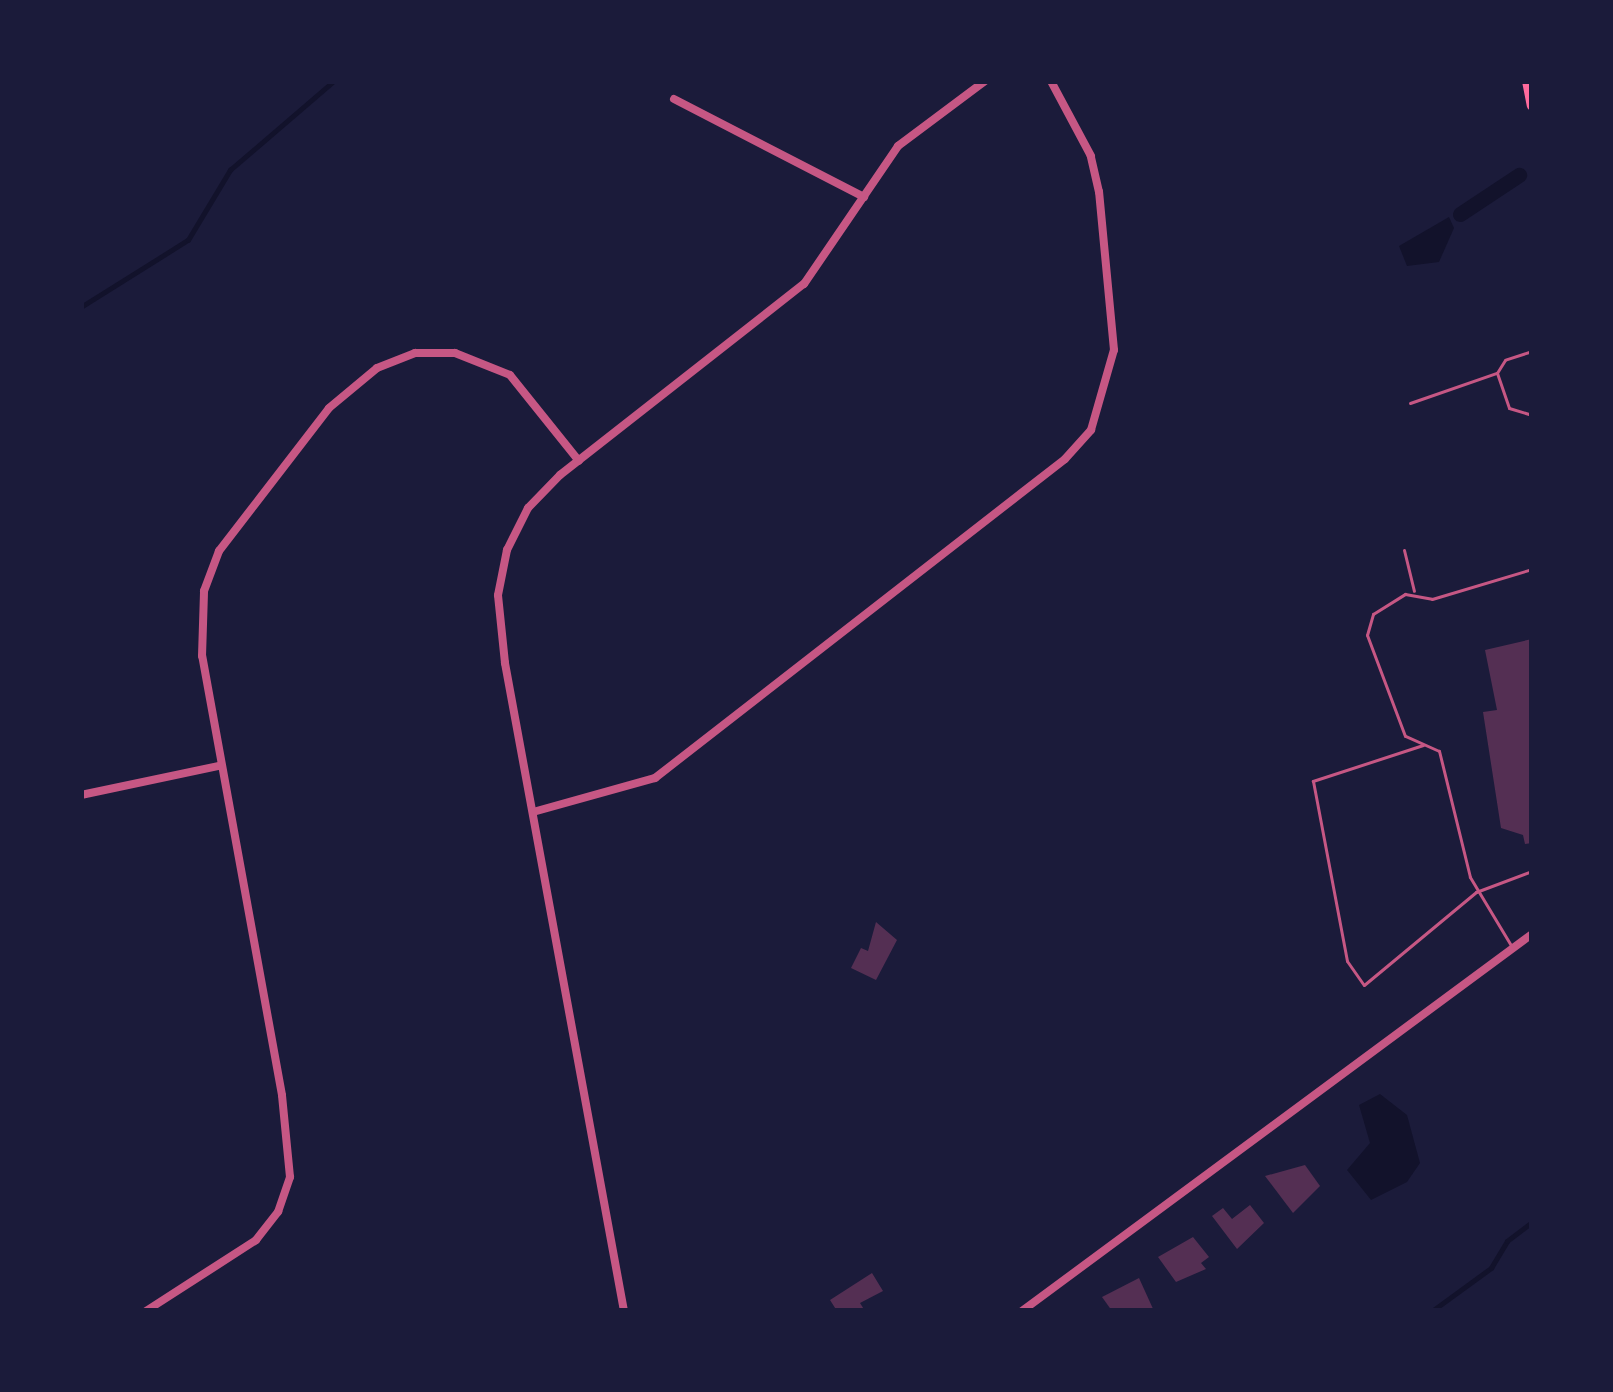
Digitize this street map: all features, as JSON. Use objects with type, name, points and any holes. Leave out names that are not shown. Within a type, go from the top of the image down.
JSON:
[{"type":"main road","points":[[1526,81],[1532,106]]},
{"type":"street","points":[[624,1311],[502,641],[500,572],[527,508],[579,460],[804,284],[914,129],[985,81]]},
{"type":"street","points":[[532,812],[655,778],[1065,459],[1091,430],[1114,350],[1100,192],[1091,156],[1051,81]]},
{"type":"street","points":[[674,99],[864,197]]},
{"type":"street","points":[[146,1311],[256,1240],[290,1177],[283,1095],[219,766],[200,634],[210,571],[300,442],[360,379],[415,352],[474,358],[524,387],[579,460]]},
{"type":"street","points":[[81,795],[219,766]]},
{"type":"street","points":[[1022,1311],[1532,934]]},
{"type":"lane","points":[[1410,403],[1497,373],[1504,360],[1532,351]]},
{"type":"lane","points":[[1497,373],[1509,408],[1532,415]]},
{"type":"lane","points":[[1404,550],[1414,592]]},
{"type":"lane","points":[[1513,949],[1476,892],[1439,751],[1405,736],[1367,634],[1383,604],[1414,592],[1432,599],[1532,569]]},
{"type":"lane","points":[[1425,745],[1313,781],[1347,961],[1364,986],[1476,892],[1532,871]]},
{"type":"shaded area","points":[[1449,217],[1454,228],[1439,262],[1407,266],[1399,246]]},
{"type":"shaded area","points":[[1380,1094],[1407,1115],[1420,1163],[1407,1182],[1371,1200],[1347,1170],[1370,1143],[1359,1105]]},
{"type":"building","points":[[1532,639],[1532,843],[1525,844],[1523,835],[1501,828],[1483,712],[1497,710],[1485,650]]},
{"type":"building","points":[[876,922],[897,940],[876,980],[851,968],[861,948],[868,951]]},
{"type":"building","points":[[1305,1165],[1320,1186],[1293,1213],[1265,1176]]},
{"type":"building","points":[[1250,1205],[1264,1223],[1237,1249],[1212,1216],[1223,1208],[1232,1219]]},
{"type":"building","points":[[1193,1237],[1209,1257],[1201,1263],[1206,1269],[1176,1282],[1158,1257]]},
{"type":"building","points":[[872,1273],[883,1291],[860,1303],[865,1311],[837,1311],[830,1300]]},
{"type":"building","points":[[1139,1278],[1154,1311],[1112,1311],[1102,1297]]},
{"type":"waterway","points":[[81,307],[188,240],[230,170],[334,81]]},
{"type":"waterway","points":[[1460,214],[1519,175]]},
{"type":"waterway","points":[[1432,1311],[1491,1268],[1507,1241],[1532,1222]]}]
